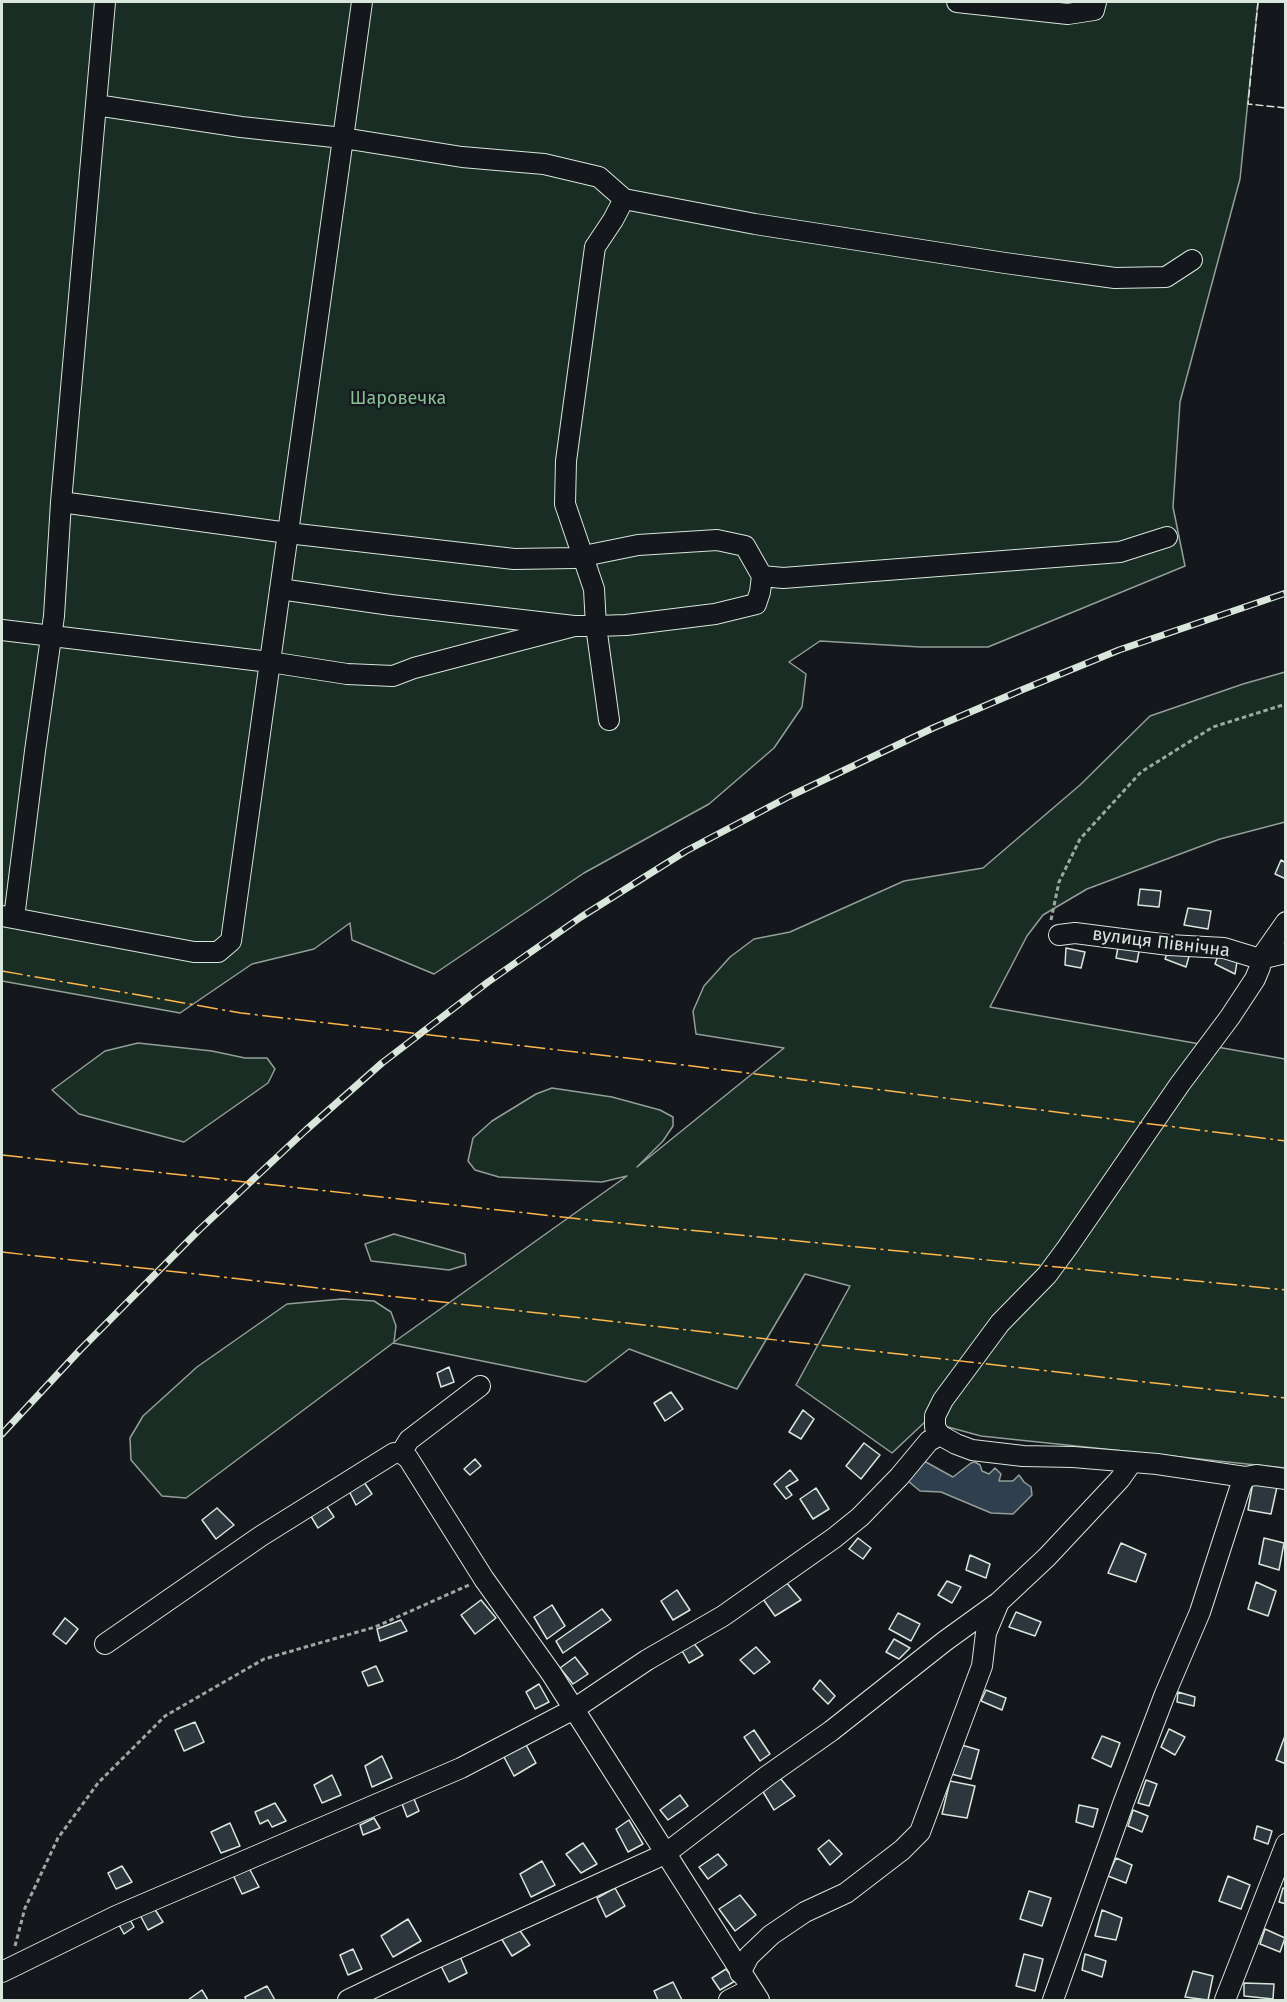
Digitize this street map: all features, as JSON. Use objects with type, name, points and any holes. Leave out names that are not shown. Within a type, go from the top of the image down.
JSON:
[{"type":"street","points":[[105,2],[51,636],[8,917],[194,952],[218,952],[231,941],[363,2]]},
{"type":"street","points":[[957,2],[1068,14],[1094,10],[1096,2]]},
{"type":"street","points":[[96,105],[241,127],[343,138],[462,157],[544,164],[599,177],[624,200],[755,224],[1005,263],[1115,278],[1166,277],[1192,260]]},
{"type":"street","points":[[609,720],[596,626],[594,589],[565,504],[566,461],[595,247],[624,200]]},
{"type":"street","points":[[61,502],[288,533],[514,559],[574,558],[638,545],[717,540],[745,546],[762,576],[756,604],[715,614],[626,625],[596,626],[574,626],[391,605],[280,589]]},
{"type":"street","points":[[762,576],[783,578],[1120,552],[1167,537]]},
{"type":"street","points":[[2,630],[270,662],[347,674],[393,676],[414,668],[574,626]]},
{"type":"street","points":[[1286,922],[1260,959],[1260,967],[1246,993],[1047,1275],[1000,1323],[943,1400],[935,1416],[934,1427],[940,1435],[972,1450],[1023,1456],[1073,1457],[1157,1464],[1245,1477],[1256,1475],[1286,1479]]},
{"type":"street","name":"вулиця Північна","points":[[1059,935],[1075,933],[1169,945],[1224,948],[1260,959]]},
{"type":"street","points":[[1260,959],[1286,953]]},
{"type":"street","points":[[105,1644],[261,1536],[394,1453],[401,1452],[409,1440],[480,1386]]},
{"type":"street","points":[[6,1969],[116,1916],[461,1768],[574,1708],[647,1660],[723,1616],[825,1544],[860,1517],[899,1477],[929,1441],[940,1435]]},
{"type":"street","points":[[401,1452],[408,1458],[484,1579],[574,1708],[750,1988]]},
{"type":"street","points":[[348,2001],[425,1963],[665,1854],[999,1602],[1054,1549],[1120,1479],[1132,1462]]},
{"type":"street","points":[[1053,2001],[1123,1804],[1200,1612],[1245,1477]]},
{"type":"street","points":[[750,1988],[749,1956],[771,1935],[805,1912],[846,1893],[902,1850],[920,1832],[982,1666],[986,1633],[999,1602]]},
{"type":"street","points":[[1225,2001],[1286,1844]]},
{"type":"street","points":[[729,2001],[750,1988]]},
{"type":"path","points":[[1059,935],[1048,931],[1059,882],[1080,839],[1141,772],[1213,728],[1286,704]]},
{"type":"path","points":[[6,1969],[25,1908],[58,1838],[98,1783],[165,1716],[264,1659],[375,1627],[484,1579]]},
{"type":"green space","name":"Шаровечка","points":[[2,2],[1258,2],[1240,179],[1180,402],[1173,507],[1185,566],[988,647],[920,647],[820,641],[789,662],[806,674],[802,707],[774,748],[709,804],[584,873],[434,974],[352,940],[350,923],[314,949],[252,964],[180,1013],[2,981]]},
{"type":"green space","points":[[1285,672],[1285,822],[1220,839],[1087,889],[1043,915],[1027,936],[990,1007],[1285,1059],[1285,1468],[981,1436],[926,1421],[892,1453],[796,1385],[850,1286],[805,1274],[737,1389],[629,1349],[586,1382],[393,1343],[186,1498],[162,1496],[131,1460],[130,1438],[143,1416],[197,1367],[287,1304],[342,1299],[374,1301],[391,1312],[396,1326],[394,1342],[627,1176],[602,1182],[499,1177],[475,1170],[468,1161],[473,1138],[492,1121],[536,1094],[552,1088],[612,1097],[660,1110],[673,1117],[673,1126],[663,1141],[637,1167],[784,1048],[696,1034],[693,1011],[704,986],[730,957],[754,939],[790,932],[904,881],[983,868],[1080,785],[1150,716]]},
{"type":"green space","points":[[138,1043],[212,1051],[245,1058],[267,1058],[275,1069],[268,1083],[184,1142],[79,1114],[52,1090],[105,1051]]},
{"type":"green space","points":[[394,1234],[465,1254],[466,1265],[449,1270],[371,1261],[365,1244]]},
{"type":"water","points":[[924,1461],[953,1477],[975,1462],[980,1465],[982,1471],[989,1474],[995,1468],[1001,1474],[999,1481],[1013,1481],[1019,1475],[1031,1487],[1032,1495],[1013,1514],[991,1513],[941,1492],[920,1491],[908,1481]]},
{"type":"building","points":[[1281,860],[1286,863],[1286,879],[1275,874]]},
{"type":"building","points":[[1140,889],[1161,891],[1159,907],[1138,905]]},
{"type":"building","points":[[1188,908],[1211,911],[1208,929],[1184,925]]},
{"type":"building","points":[[1119,942],[1140,946],[1137,962],[1116,958]]},
{"type":"building","points":[[1170,946],[1190,953],[1186,967],[1165,959]]},
{"type":"building","points":[[1066,948],[1085,952],[1081,968],[1065,965]]},
{"type":"building","points":[[1219,953],[1237,962],[1235,974],[1215,964]]},
{"type":"building","points":[[449,1367],[454,1382],[441,1387],[437,1373]]},
{"type":"building","points":[[671,1392],[683,1409],[665,1421],[654,1403]]},
{"type":"building","points":[[803,1410],[814,1419],[801,1439],[789,1432]]},
{"type":"building","points":[[864,1443],[880,1455],[861,1479],[846,1466]]},
{"type":"building","points":[[475,1459],[481,1466],[470,1475],[464,1469]]},
{"type":"building","points":[[790,1470],[798,1480],[786,1487],[792,1495],[786,1499],[774,1484]]},
{"type":"building","points":[[360,1476],[372,1494],[356,1505],[347,1487]]},
{"type":"building","points":[[1253,1482],[1277,1487],[1271,1514],[1248,1510]]},
{"type":"building","points":[[816,1488],[829,1509],[813,1519],[800,1499]]},
{"type":"building","points":[[324,1502],[334,1517],[318,1528],[309,1513]]},
{"type":"building","points":[[217,1508],[234,1525],[216,1539],[202,1520]]},
{"type":"building","points":[[858,1538],[871,1548],[863,1559],[849,1549]]},
{"type":"building","points":[[1264,1538],[1284,1543],[1279,1570],[1259,1564]]},
{"type":"building","points":[[1121,1543],[1146,1554],[1136,1582],[1108,1573]]},
{"type":"building","points":[[970,1555],[990,1564],[986,1578],[966,1570]]},
{"type":"building","points":[[947,1581],[961,1587],[952,1603],[938,1595]]},
{"type":"building","points":[[786,1582],[801,1600],[775,1616],[763,1599]]},
{"type":"building","points":[[1256,1582],[1276,1591],[1268,1616],[1248,1609]]},
{"type":"building","points":[[677,1590],[690,1610],[673,1620],[661,1601]]},
{"type":"building","points":[[481,1600],[496,1618],[475,1634],[461,1615]]},
{"type":"building","points":[[552,1605],[565,1626],[547,1639],[534,1617]]},
{"type":"building","points":[[602,1609],[611,1620],[563,1653],[556,1641]]},
{"type":"building","points":[[1016,1612],[1041,1622],[1035,1636],[1009,1627]]},
{"type":"building","points":[[898,1613],[920,1624],[911,1641],[889,1629]]},
{"type":"building","points":[[65,1618],[78,1629],[66,1644],[53,1634]]},
{"type":"building","points":[[401,1620],[407,1631],[380,1641],[377,1629]]},
{"type":"building","points":[[894,1639],[910,1648],[899,1659],[886,1652]]},
{"type":"building","points":[[692,1641],[703,1655],[689,1663],[681,1649]]},
{"type":"building","points":[[756,1647],[770,1662],[754,1674],[740,1660]]},
{"type":"building","points":[[575,1657],[588,1674],[573,1684],[560,1668]]},
{"type":"building","points":[[376,1666],[383,1681],[368,1686],[362,1672]]},
{"type":"building","points":[[820,1680],[835,1696],[828,1704],[813,1689]]},
{"type":"building","points":[[539,1684],[549,1702],[535,1709],[526,1692]]},
{"type":"building","points":[[986,1690],[1006,1698],[1002,1710],[981,1701]]},
{"type":"building","points":[[1178,1692],[1195,1697],[1194,1706],[1177,1702]]},
{"type":"building","points":[[195,1722],[204,1742],[184,1751],[175,1730]]},
{"type":"building","points":[[1169,1729],[1185,1737],[1175,1755],[1161,1747]]},
{"type":"building","points":[[754,1730],[770,1754],[760,1761],[744,1737]]},
{"type":"building","points":[[1286,1733],[1286,1764],[1276,1760]]},
{"type":"building","points":[[1102,1736],[1120,1743],[1111,1767],[1092,1758]]},
{"type":"building","points":[[525,1743],[536,1763],[514,1776],[504,1757]]},
{"type":"building","points":[[958,1744],[979,1750],[971,1779],[951,1774]]},
{"type":"building","points":[[382,1756],[392,1778],[372,1787],[365,1766]]},
{"type":"building","points":[[332,1775],[341,1795],[322,1803],[314,1785]]},
{"type":"building","points":[[780,1778],[795,1796],[774,1810],[762,1790]]},
{"type":"building","points":[[1146,1780],[1157,1784],[1149,1806],[1138,1803]]},
{"type":"building","points":[[950,1781],[975,1786],[967,1818],[942,1814]]},
{"type":"building","points":[[412,1794],[419,1811],[407,1817],[401,1801]]},
{"type":"building","points":[[680,1795],[688,1806],[668,1820],[660,1810]]},
{"type":"building","points":[[275,1803],[286,1821],[272,1827],[268,1820],[260,1824],[255,1812]]},
{"type":"building","points":[[1079,1805],[1098,1809],[1093,1827],[1076,1822]]},
{"type":"building","points":[[1133,1810],[1148,1816],[1142,1832],[1128,1826]]},
{"type":"building","points":[[374,1818],[380,1828],[363,1835],[360,1825]]},
{"type":"building","points":[[629,1820],[643,1844],[628,1852],[616,1829]]},
{"type":"building","points":[[230,1823],[240,1846],[221,1853],[211,1832]]},
{"type":"building","points":[[1257,1826],[1272,1831],[1268,1844],[1254,1839]]},
{"type":"building","points":[[829,1840],[842,1854],[830,1865],[818,1849]]},
{"type":"building","points":[[583,1843],[597,1864],[581,1873],[566,1854]]},
{"type":"building","points":[[718,1854],[727,1865],[708,1879],[699,1867]]},
{"type":"building","points":[[1116,1858],[1132,1865],[1126,1883],[1108,1876]]},
{"type":"building","points":[[542,1861],[555,1885],[531,1897],[520,1874]]},
{"type":"building","points":[[122,1866],[132,1882],[116,1889],[108,1873]]},
{"type":"building","points":[[248,1866],[259,1887],[242,1894],[233,1875]]},
{"type":"building","points":[[1228,1876],[1250,1885],[1241,1909],[1219,1901]]},
{"type":"building","points":[[615,1888],[625,1906],[606,1917],[597,1898]]},
{"type":"building","points":[[1283,1888],[1286,1889],[1286,1904],[1279,1902]]},
{"type":"building","points":[[1029,1891],[1051,1898],[1042,1926],[1020,1919]]},
{"type":"building","points":[[740,1895],[756,1915],[735,1931],[719,1909]]},
{"type":"building","points":[[154,1908],[163,1922],[148,1930],[140,1915]]},
{"type":"building","points":[[1102,1910],[1122,1918],[1116,1940],[1095,1936]]},
{"type":"building","points":[[126,1913],[134,1927],[124,1934],[115,1918]]},
{"type":"building","points":[[408,1919],[421,1941],[393,1957],[381,1936]]},
{"type":"building","points":[[518,1928],[530,1945],[512,1956],[501,1938]]},
{"type":"building","points":[[1265,1929],[1285,1938],[1280,1952],[1260,1944]]},
{"type":"building","points":[[353,1949],[362,1969],[348,1975],[340,1955]]},
{"type":"building","points":[[459,1954],[467,1973],[449,1982],[440,1964]]},
{"type":"building","points":[[1024,1954],[1043,1959],[1035,1991],[1016,1986]]},
{"type":"building","points":[[1085,1954],[1106,1961],[1102,1977],[1082,1970]]},
{"type":"building","points":[[726,1969],[735,1981],[720,1990],[712,1978]]},
{"type":"building","points":[[1193,1971],[1213,1976],[1208,2000],[1185,1997]]},
{"type":"building","points":[[673,1982],[682,2000],[658,2000],[654,1991]]},
{"type":"building","points":[[1244,1983],[1274,1984],[1273,1999],[1244,1996]]},
{"type":"building","points":[[267,1986],[275,2000],[246,2000],[245,1997]]},
{"type":"building","points":[[202,1990],[208,2000],[188,2000]]},
{"type":"railway","points":[[2,1434],[80,1350],[199,1230],[306,1130],[382,1063],[488,982],[581,917],[686,851],[790,796],[933,728],[1119,650],[1286,593]]},
{"type":"fence","points":[[1258,2],[1248,104],[1286,108]]},
{"type":"power","points":[[2,971],[241,1013],[644,1060],[1286,1141]]},
{"type":"power","points":[[2,1155],[580,1219],[1286,1290]]},
{"type":"power","points":[[2,1252],[1286,1398]]}]
